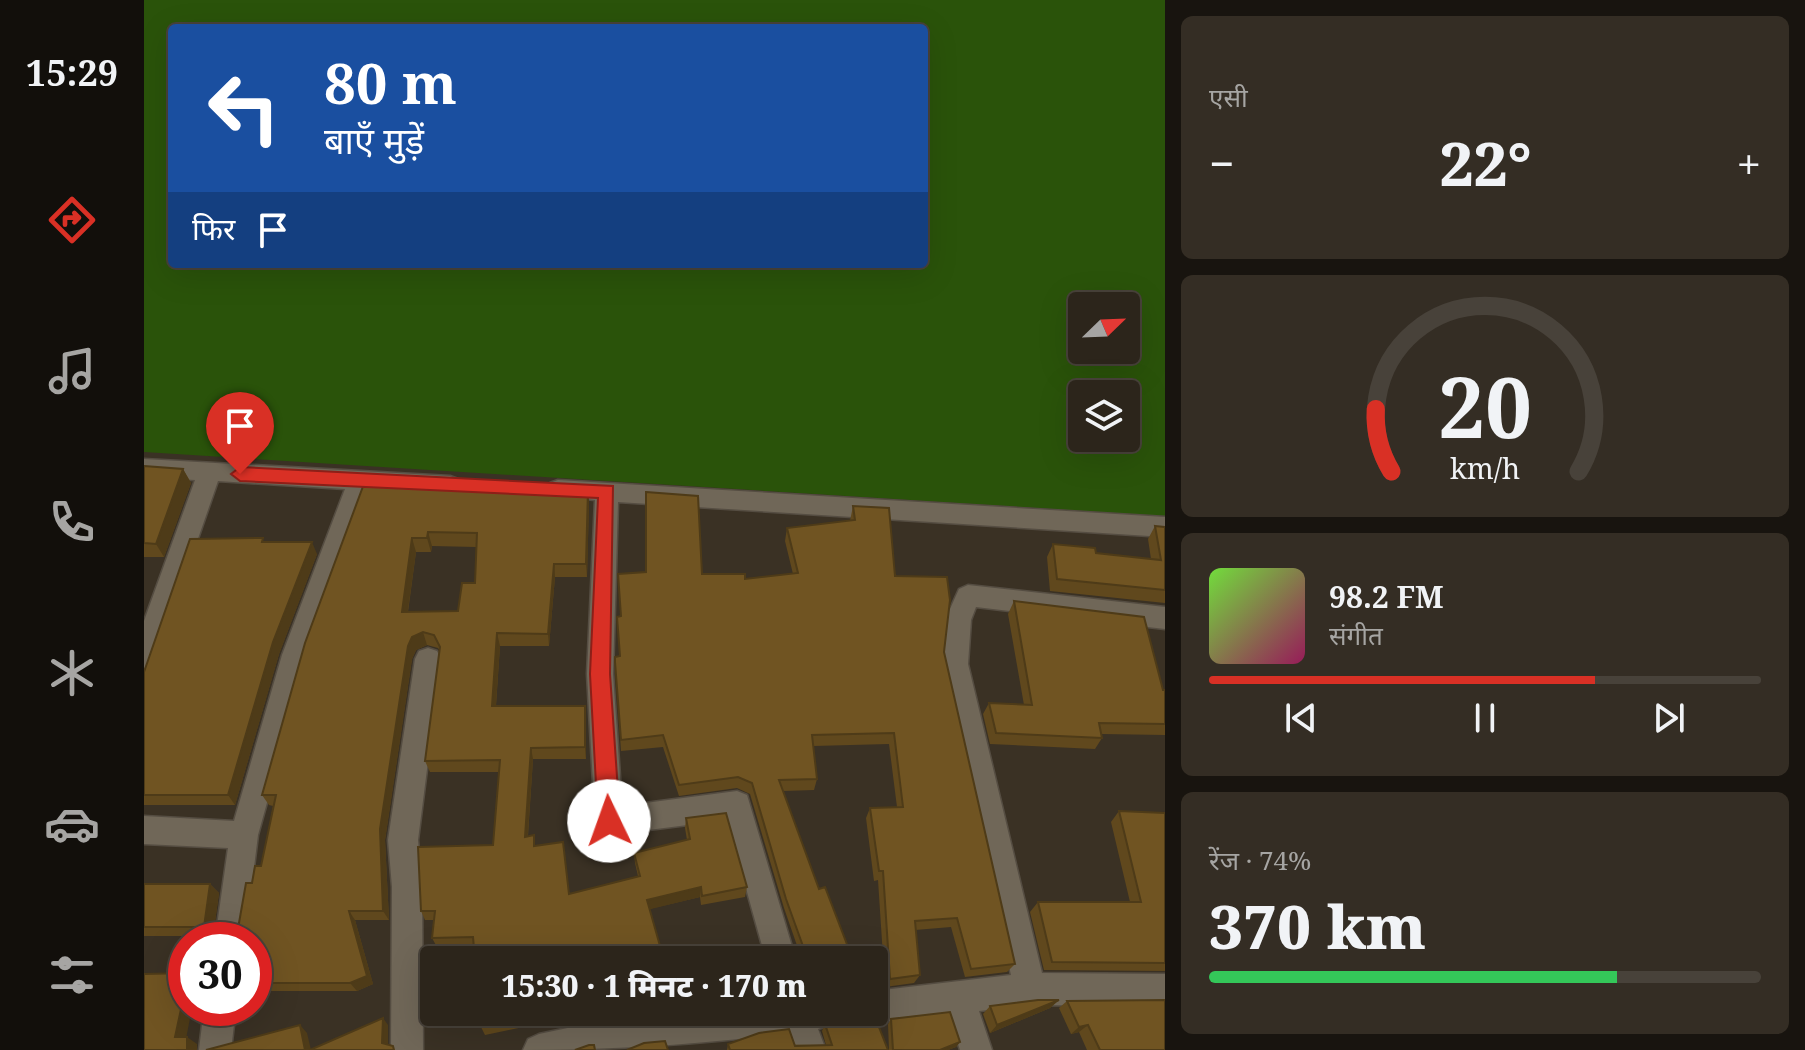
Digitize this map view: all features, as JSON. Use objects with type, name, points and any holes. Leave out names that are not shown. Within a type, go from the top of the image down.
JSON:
[{"type":"street","points":[[144,468],[468,485]]},
{"type":"street","points":[[146,648],[210,472]]},
{"type":"street","points":[[232,922],[244,835],[295,655],[360,481]]},
{"type":"street","points":[[530,488],[1165,527]]},
{"type":"street","points":[[607,491],[600,674],[609,821],[737,805],[777,946]]},
{"type":"street","points":[[1030,989],[955,664],[958,620],[968,596],[1165,618]]},
{"type":"street","points":[[407,1050],[407,887],[403,840],[428,659]]},
{"type":"street","points":[[144,830],[244,835]]},
{"type":"street","points":[[888,1005],[1030,989],[1165,990]]},
{"type":"street","points":[[958,997],[976,1050]]},
{"type":"street","points":[[215,1050],[218,1026]]},
{"type":"street","points":[[539,1050],[620,1033],[722,1026]]},
{"type":"street","points":[[807,1026],[810,1050]]},
{"type":"green space","points":[[144,0],[1165,0],[1165,516],[144,452]]},
{"type":"building","points":[[144,466],[183,469],[156,544],[144,543]]},
{"type":"building","points":[[365,481],[365,487],[418,487],[418,481],[588,489],[586,564],[554,564],[548,634],[497,633],[492,706],[585,706],[585,747],[531,748],[525,837],[534,835],[534,846],[563,842],[569,894],[640,876],[634,853],[690,839],[686,818],[726,813],[747,887],[702,896],[701,887],[647,900],[660,946],[474,946],[473,937],[432,938],[435,911],[421,911],[418,847],[493,845],[500,760],[425,761],[440,647],[434,635],[423,632],[412,637],[408,646],[380,829],[383,911],[349,911],[367,976],[350,983],[272,983],[272,922],[239,922],[246,883],[252,883],[255,866],[261,866],[276,795],[262,795],[305,643]],"holes":[[[428,532],[477,533],[475,583],[462,583],[458,611],[402,612],[412,538],[427,538]]]},
{"type":"building","points":[[646,492],[698,496],[702,574],[745,574],[745,579],[798,573],[787,528],[855,520],[853,506],[889,508],[895,576],[947,577],[950,600],[944,652],[1015,964],[971,969],[957,918],[915,921],[920,975],[890,979],[883,871],[879,871],[870,808],[903,807],[894,733],[812,735],[817,779],[779,780],[819,889],[825,887],[848,946],[803,946],[752,783],[738,777],[679,785],[663,735],[621,740],[615,662],[615,657],[620,656],[618,574],[646,572]]},
{"type":"building","points":[[1155,526],[1165,527],[1165,590],[1057,579],[1053,544],[1095,548],[1096,553],[1161,560]]},
{"type":"building","points":[[263,538],[262,542],[312,542],[273,642],[228,795],[144,795],[144,672],[190,539]]},
{"type":"building","points":[[1014,601],[1144,617],[1165,690],[1165,724],[1099,723],[1102,738],[996,733],[989,703],[1032,705]]},
{"type":"building","points":[[1119,811],[1165,813],[1165,963],[1052,962],[1038,902],[1141,902]]},
{"type":"building","points":[[144,884],[210,884],[205,922],[168,922],[168,927],[144,927]]},
{"type":"building","points":[[168,973],[168,1026],[177,1026],[175,1037],[187,1037],[187,1050],[144,1050],[144,974]]},
{"type":"building","points":[[1059,1000],[997,1025],[990,1006]]},
{"type":"building","points":[[1165,1000],[1165,1050],[1100,1050],[1088,1025],[1079,1027],[1067,1001]]},
{"type":"building","points":[[950,1012],[960,1042],[940,1050],[893,1050],[891,1019]]},
{"type":"building","points":[[383,1018],[382,1043],[393,1046],[394,1050],[310,1050]]},
{"type":"building","points":[[300,1025],[305,1050],[206,1050]]},
{"type":"building","points":[[826,1026],[879,1026],[888,1050],[730,1050],[728,1044],[759,1033],[789,1029],[795,1046],[832,1045]]},
{"type":"building","points":[[665,1041],[668,1050],[627,1050],[644,1043]]},
{"type":"building","points":[[594,1045],[595,1050],[575,1050]]},
{"type":"route","points":[[240,474],[607,491],[600,674],[609,821]]}]
